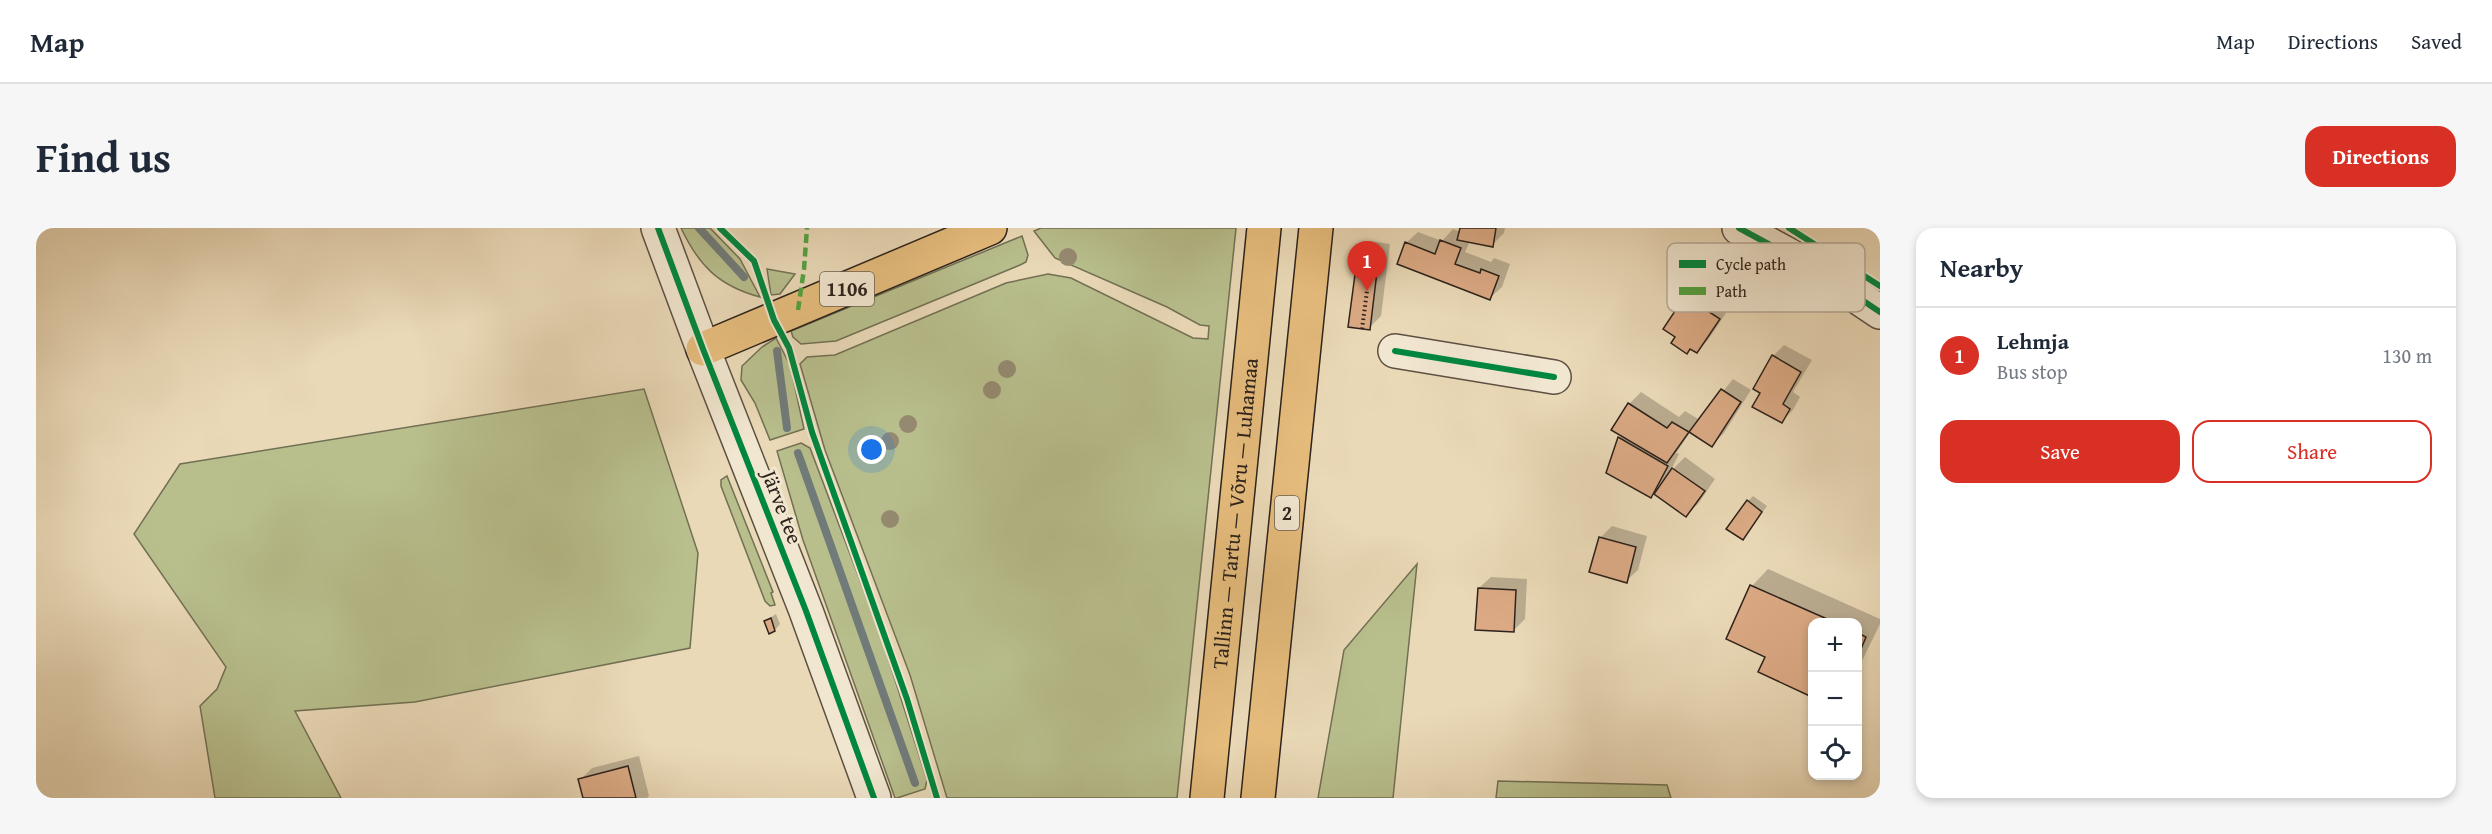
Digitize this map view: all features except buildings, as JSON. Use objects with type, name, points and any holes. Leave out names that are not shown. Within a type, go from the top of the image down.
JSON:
[{"type":"highway","name":"1106","points":[[703,349],[990,228]]},
{"type":"highway","name":"Tallinn — Tartu — Võru — Luhamaa","points":[[1207,798],[1264,228]]},
{"type":"highway","name":"2","points":[[1258,798],[1316,228]]},
{"type":"street","name":"Järve tee","points":[[658,228],[806,611],[874,798]]},
{"type":"street","points":[[1738,228],[1766,243]]},
{"type":"street","points":[[1865,302],[1880,312]]},
{"type":"street","points":[[1395,351],[1554,377]]},
{"type":"path","points":[[1362,329],[1367,291]]},
{"type":"green space","points":[[681,228],[710,228],[740,259],[760,297],[733,287],[712,273],[695,253]]},
{"type":"green space","points":[[1041,228],[1236,228],[1177,798],[947,798],[910,675],[825,450],[800,364],[807,357],[835,355],[1006,283],[1048,274],[1071,278],[1193,338],[1208,339],[1209,326],[1200,325],[1167,307],[1055,258],[1034,231]]},
{"type":"green space","points":[[1022,236],[1028,255],[1026,262],[1020,265],[836,341],[801,344],[793,337],[791,331]]},
{"type":"green space","points":[[767,269],[795,274],[780,294],[771,295]]},
{"type":"green space","points":[[776,338],[790,365],[804,429],[770,440],[755,403],[741,380],[742,366],[762,347]]},
{"type":"green space","points":[[644,389],[698,553],[690,648],[415,702],[295,711],[341,798],[215,798],[200,706],[217,689],[226,667],[134,534],[180,464]]},
{"type":"green space","points":[[801,443],[810,448],[881,636],[927,780],[925,789],[897,798],[895,798],[803,540],[777,451]]},
{"type":"green space","points":[[727,476],[773,592],[771,593],[775,605],[770,606],[765,601],[721,486],[721,480]]},
{"type":"green space","points":[[1417,564],[1393,798],[1318,798],[1344,650]]},
{"type":"green space","points":[[1498,781],[1667,785],[1671,798],[1496,798]]},
{"type":"waterway","points":[[699,228],[744,277]]},
{"type":"waterway","points":[[777,351],[787,428]]},
{"type":"waterway","points":[[798,453],[915,783]]},
{"type":"marked path","points":[[798,310],[807,228]]},
{"type":"cycle path","points":[[658,228],[806,611],[874,798]]},
{"type":"cycle path","points":[[720,228],[754,261],[774,320],[789,348],[812,432],[907,699],[937,798]]},
{"type":"cycle path","points":[[1739,228],[1767,243]]},
{"type":"cycle path","points":[[1789,228],[1813,243]]},
{"type":"cycle path","points":[[1865,276],[1880,286]]},
{"type":"cycle path","points":[[1865,302],[1880,312]]},
{"type":"cycle path","points":[[1395,351],[1554,377]]},
{"type":"place","name":"Lehmja","points":[[1367,291]]}]
